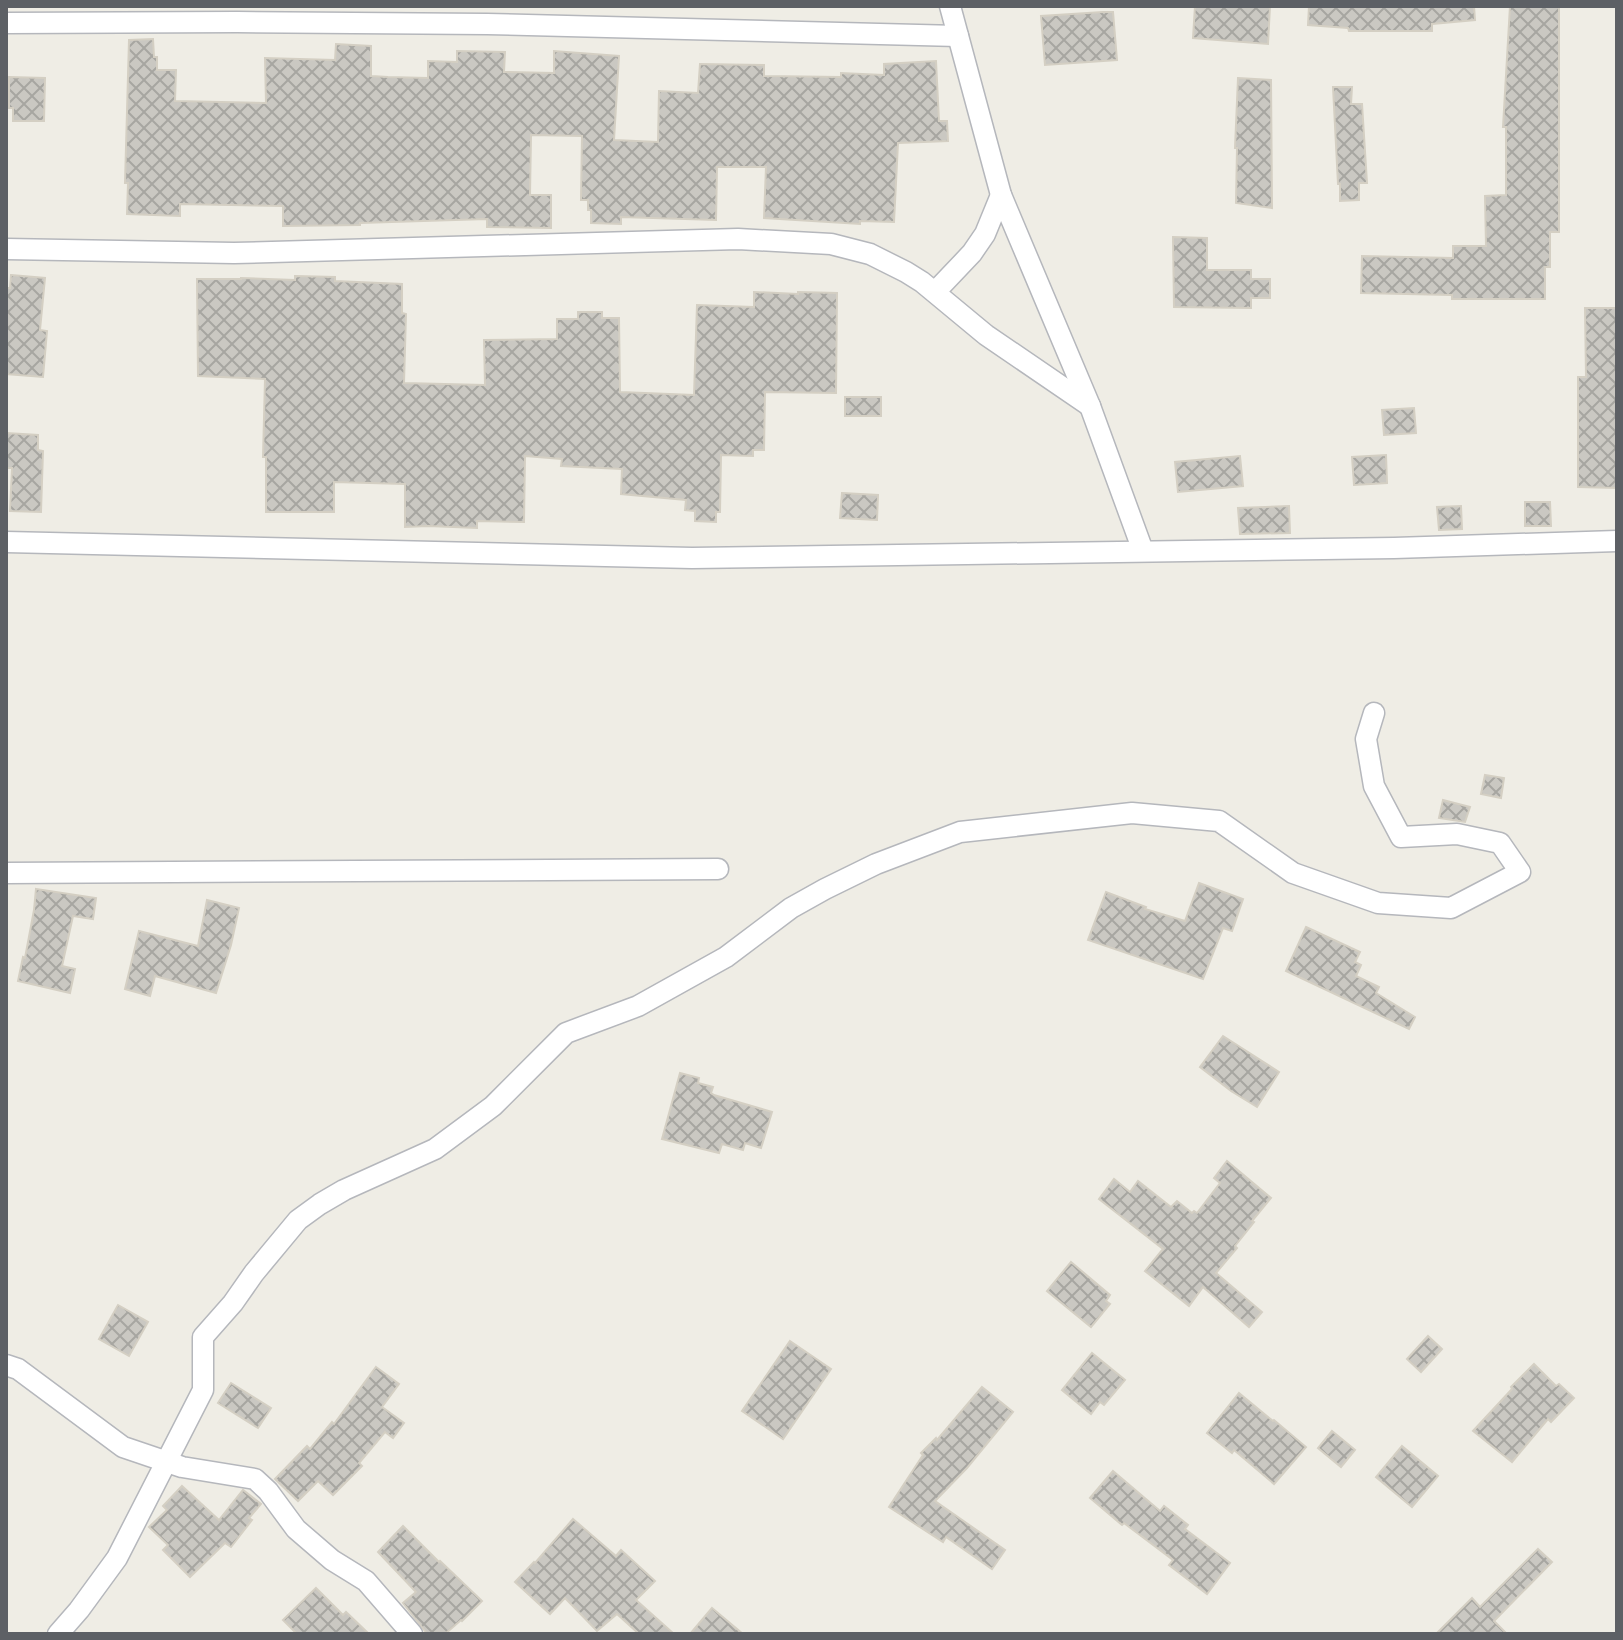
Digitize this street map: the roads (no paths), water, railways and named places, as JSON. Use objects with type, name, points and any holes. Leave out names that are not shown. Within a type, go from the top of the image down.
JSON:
[{"type":"street","points":[[950,6],[1001,195],[1090,406],[1143,551]]},
{"type":"street","points":[[6,23],[237,14],[487,15],[958,36]]},
{"type":"street","points":[[935,292],[972,253],[985,234],[1001,195]]},
{"type":"street","points":[[6,249],[234,253],[738,239],[831,244],[870,254],[906,272],[986,335],[1090,406]]},
{"type":"street","points":[[6,542],[692,558],[1394,548],[1617,541]]},
{"type":"street","points":[[58,1634],[117,1558],[203,1390],[203,1337],[298,1220],[344,1190],[435,1149],[493,1106],[566,1033],[638,1006],[726,957],[791,908],[876,864],[960,832],[1132,813],[1219,821],[1293,873],[1378,903],[1451,908],[1520,872],[1500,843],[1457,834],[1401,837],[1374,786],[1366,739],[1374,713]]},
{"type":"street","points":[[6,873],[718,869]]},
{"type":"street","points":[[6,1365],[18,1369],[123,1447],[182,1467],[255,1479],[268,1491],[296,1529],[332,1560],[366,1581],[412,1634]]}]
